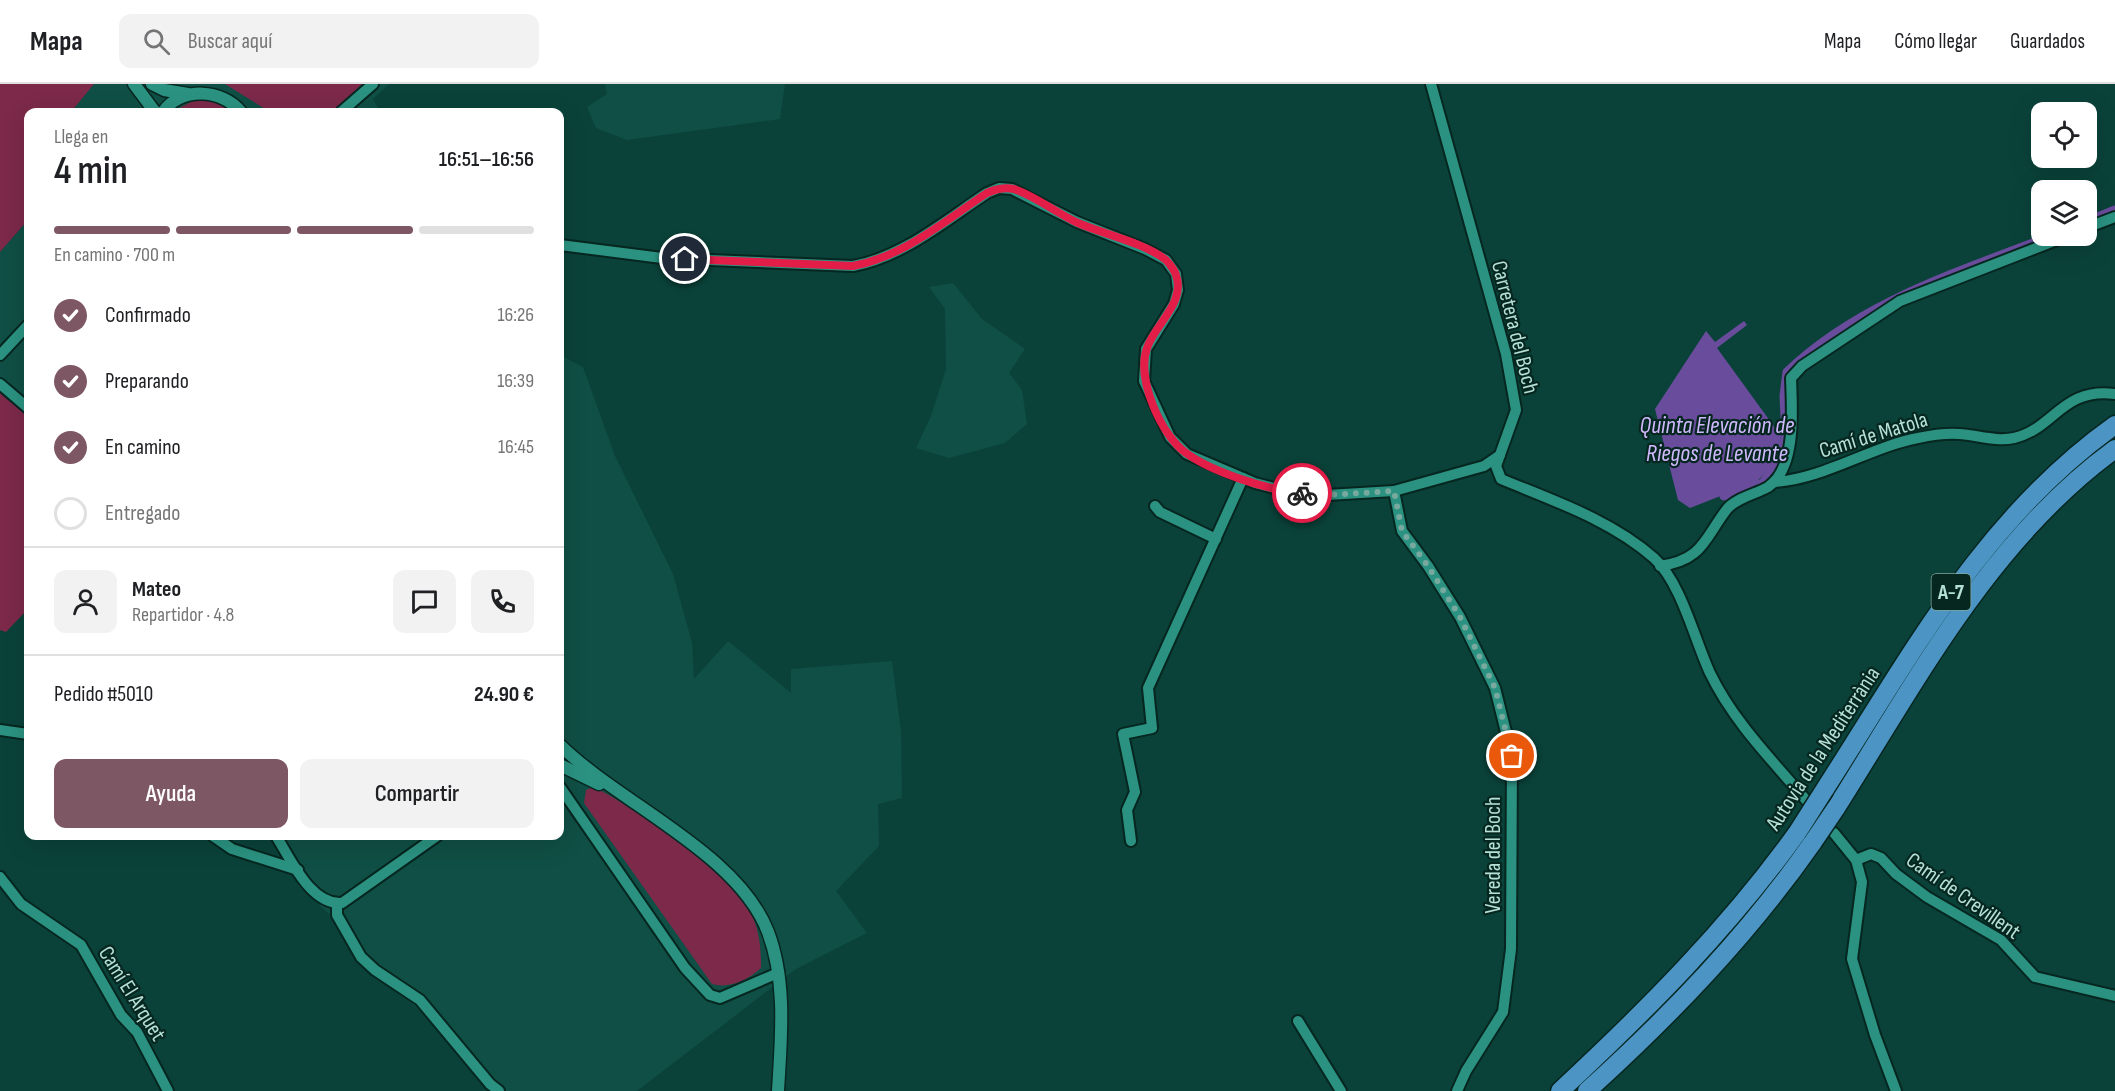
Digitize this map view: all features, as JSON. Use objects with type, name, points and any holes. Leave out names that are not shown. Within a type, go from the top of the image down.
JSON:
[{"type":"highway","name":"Autovia de la Mediterrània","points":[[1587,1091],[1635,1048],[1714,967],[1766,906],[1805,838],[1825,789],[1928,626],[1978,556],[2029,498],[2115,425]]},
{"type":"highway","name":"Autovia de la Mediterrània","points":[[1560,1091],[1691,964],[1753,893],[1836,808],[1941,640],[1991,568],[2058,499],[2115,449]]},
{"type":"street","points":[[135,84],[153,108]]},
{"type":"street","points":[[152,84],[175,93],[216,95],[228,100],[237,108]]},
{"type":"street","points":[[346,108],[373,84]]},
{"type":"street","name":"Carretera del Boch","points":[[1431,84],[1506,354],[1516,410],[1500,455]]},
{"type":"street","points":[[168,108],[178,99],[192,94]]},
{"type":"street","points":[[564,246],[662,258],[853,266],[873,262],[896,252],[987,193],[999,188],[1012,189],[1077,222],[1145,249],[1166,260],[1176,274],[1178,290],[1174,304],[1152,336],[1146,349],[1143,366],[1148,394],[1170,437],[1186,454],[1243,478],[1290,492],[1327,495],[1394,491],[1484,466],[1500,455]]},
{"type":"street","points":[[2097,224],[2115,217]]},
{"type":"street","points":[[1774,482],[1790,449],[1791,378],[1802,366],[1900,301],[2041,246]]},
{"type":"street","points":[[0,355],[24,329]]},
{"type":"street","points":[[0,384],[24,405]]},
{"type":"street","name":"Camí de Matola","points":[[1660,566],[1676,564],[1696,554],[1729,506],[1774,482],[1830,468],[1923,437],[1959,434],[2012,439],[2028,434],[2073,400],[2086,395],[2115,394]]},
{"type":"street","points":[[1500,455],[1496,466],[1501,479],[1606,524],[1656,560],[1682,600],[1710,673],[1735,716],[1806,800]]},
{"type":"street","points":[[1131,841],[1127,810],[1135,792],[1123,734],[1152,728],[1148,688],[1243,478]]},
{"type":"street","name":"Vereda del Boch","points":[[1394,491],[1402,531],[1428,566],[1460,617],[1495,688],[1512,756],[1511,949],[1503,1012],[1466,1071],[1457,1091]]},
{"type":"street","points":[[1155,506],[1160,512],[1216,539]]},
{"type":"street","points":[[0,730],[24,733]]},
{"type":"street","points":[[564,752],[714,861],[739,884],[757,908],[768,933],[778,973],[781,1002],[778,1091]]},
{"type":"street","points":[[564,767],[617,792]]},
{"type":"street","points":[[564,792],[685,968],[710,995],[720,998],[778,973]]},
{"type":"street","points":[[1834,833],[1856,860],[1862,882],[1852,959],[1875,1035],[1896,1091]]},
{"type":"street","points":[[219,840],[232,849],[298,870]]},
{"type":"street","points":[[279,840],[319,897],[337,903],[342,903],[430,840]]},
{"type":"street","name":"Camí de Crevillent","points":[[1856,860],[1871,854],[1881,858],[1896,874],[1927,897],[2001,940],[2035,977],[2115,996]]},
{"type":"street","name":"Camí El Arquet","points":[[0,878],[21,904],[81,945],[121,1015],[136,1032],[168,1091]]},
{"type":"street","points":[[337,903],[337,915],[362,957],[375,970],[420,1000],[496,1090]]},
{"type":"street","points":[[1298,1021],[1341,1091]]},
{"type":"shaded area","points":[[0,84],[94,84],[74,108],[24,108],[24,225],[0,252]]},
{"type":"shaded area","points":[[94,84],[389,84],[373,99],[378,108],[74,108]]},
{"type":"shaded area","points":[[225,84],[362,84],[337,108],[264,108]]},
{"type":"shaded area","points":[[605,84],[785,84],[780,119],[627,140],[596,128],[587,107],[607,94]]},
{"type":"shaded area","points":[[208,100],[228,108],[180,108],[193,101]]},
{"type":"shaded area","points":[[24,225],[24,413],[0,392],[0,252]]},
{"type":"shaded area","points":[[953,283],[982,319],[1025,349],[1009,373],[1022,390],[1027,424],[1005,443],[949,458],[916,448],[931,416],[946,369],[945,309],[929,287]]},
{"type":"shaded area","points":[[564,357],[583,367],[615,456],[673,574],[692,643],[694,679],[728,641],[791,693],[791,669],[892,661],[901,732],[902,798],[878,804],[879,846],[836,891],[867,933],[796,969],[637,1091],[492,1091],[482,1084],[428,1016],[371,973],[334,918],[300,888],[275,840],[564,840]]},
{"type":"shaded area","points":[[0,392],[24,413],[24,613],[6,632],[0,630]]},
{"type":"shaded area","points":[[593,787],[609,795],[676,840],[736,892],[747,906],[757,928],[761,968],[732,984],[712,984],[584,803],[586,790]]},
{"type":"water","name":"Quinta Elevación de Riegos de Levante","points":[[1744,321],[1747,325],[1717,348],[1781,436],[1779,443],[1769,467],[1756,482],[1690,508],[1678,500],[1655,409],[1706,331],[1715,342]]},
{"type":"waterway","points":[[2097,217],[2115,210]]},
{"type":"waterway","points":[[1724,496],[1763,483],[1778,460],[1786,436],[1784,396],[1787,372],[1816,348],[1846,326],[1912,291],[2031,244]]},
{"type":"way so far","points":[[1302,493],[1327,495],[1394,491],[1402,531],[1428,566],[1460,617],[1495,688],[1512,756]]},
{"type":"route","points":[[685,259],[853,266],[873,262],[896,252],[987,193],[999,188],[1012,189],[1077,222],[1145,249],[1166,260],[1176,274],[1178,290],[1174,304],[1146,349],[1143,366],[1148,394],[1170,437],[1186,454],[1218,469],[1255,483],[1302,493]]}]
